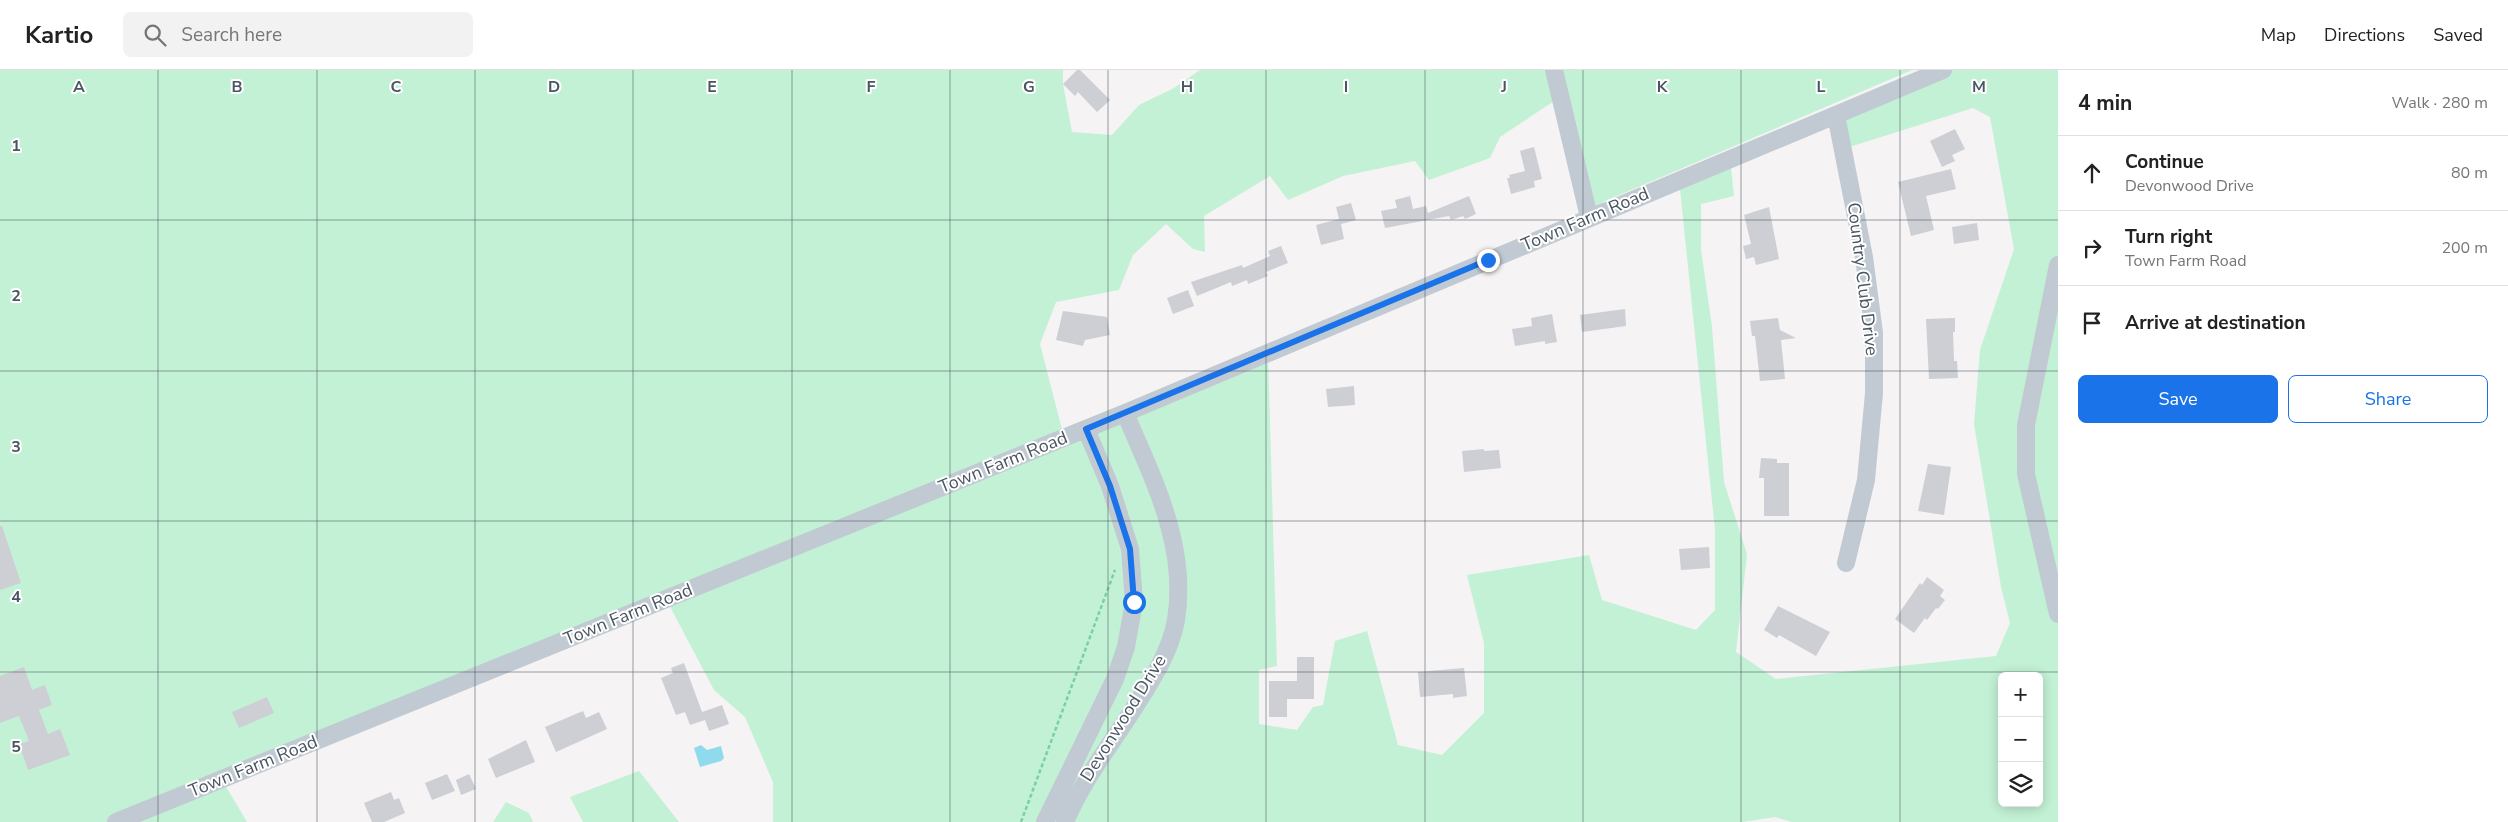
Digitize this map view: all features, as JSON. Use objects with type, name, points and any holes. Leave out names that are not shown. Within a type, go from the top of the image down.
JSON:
[{"type":"street","points":[[1554,70],[1589,218]]},
{"type":"street","name":"Town Farm Road","points":[[116,822],[1125,413],[1943,70]]},
{"type":"street","name":"Country Club Drive","points":[[1836,115],[1864,257],[1874,333],[1874,393],[1866,480],[1846,563]]},
{"type":"street","points":[[2058,265],[2026,425],[2026,474],[2058,614]]},
{"type":"street","name":"Devonwood Drive","points":[[1065,822],[1076,796],[1098,759],[1135,706],[1162,660],[1176,621],[1178,561],[1172,528],[1125,413]]},
{"type":"street","name":"Devonwood Drive","points":[[1045,822],[1115,679],[1126,648],[1134,602],[1130,549],[1110,486],[1086,429]]},
{"type":"path","points":[[1021,822],[1116,567]]},
{"type":"green space","points":[[0,70],[1063,70],[1063,84],[1072,132],[1112,135],[1139,105],[1174,88],[1200,70],[1912,70],[1603,202],[1589,217],[1560,97],[1500,137],[1490,158],[1429,180],[1415,161],[1343,176],[1288,200],[1270,176],[1204,216],[1205,252],[1193,249],[1166,224],[1133,255],[1119,290],[1056,302],[1040,344],[1064,437],[1268,353],[1277,666],[1259,670],[1259,724],[1297,730],[1313,707],[1323,705],[1335,641],[1367,631],[1398,745],[1442,755],[1484,713],[1484,643],[1467,575],[1589,555],[1602,600],[1696,630],[1715,610],[1715,530],[1679,179],[1730,158],[1734,196],[1701,204],[1701,250],[1712,327],[1724,482],[1747,554],[1736,652],[1776,679],[1996,656],[2010,623],[2001,587],[1974,424],[1980,350],[2014,249],[1990,117],[1973,108],[1843,149],[1836,115],[1943,70],[2058,70],[2058,265],[2026,425],[2058,614],[2058,822],[1792,822],[1775,817],[1743,822],[773,822],[773,782],[745,717],[714,690],[666,599],[222,780],[247,822],[0,822]]},
{"type":"green space","points":[[2058,308],[2058,577],[2032,472],[2034,424]]},
{"type":"green space","points":[[639,771],[679,822],[583,822],[570,797]]},
{"type":"green space","points":[[506,802],[529,813],[533,822],[493,822]]},
{"type":"water","points":[[701,745],[707,750],[721,746],[724,758],[721,761],[700,767],[694,748]]},
{"type":"building","points":[[1077,70],[1080,70],[1110,100],[1097,112],[1078,92],[1075,96],[1063,84]]},
{"type":"building","points":[[1955,129],[1965,149],[1952,155],[1955,161],[1942,167],[1930,141]]},
{"type":"building","points":[[1534,147],[1542,179],[1534,181],[1535,187],[1511,194],[1507,178],[1510,178],[1509,175],[1525,171],[1520,151]]},
{"type":"building","points":[[1951,169],[1956,189],[1926,196],[1934,230],[1911,236],[1898,182]]},
{"type":"building","points":[[1410,196],[1413,209],[1426,206],[1428,213],[1469,196],[1476,214],[1465,219],[1463,216],[1451,220],[1449,216],[1385,228],[1381,211],[1397,208],[1395,200]]},
{"type":"building","points":[[1351,203],[1356,220],[1341,224],[1344,239],[1321,245],[1316,225],[1339,219],[1336,207]]},
{"type":"building","points":[[1769,207],[1779,259],[1756,265],[1754,257],[1746,259],[1743,246],[1751,244],[1744,215]]},
{"type":"building","points":[[1977,223],[1979,240],[1954,244],[1952,227]]},
{"type":"building","points":[[1281,246],[1288,263],[1266,272],[1268,276],[1248,284],[1247,280],[1232,286],[1231,282],[1197,296],[1191,282],[1242,265],[1243,268],[1270,256],[1268,251]]},
{"type":"building","points":[[1188,290],[1194,306],[1173,314],[1167,298]]},
{"type":"building","points":[[1625,309],[1626,326],[1582,332],[1580,315]]},
{"type":"building","points":[[1063,311],[1107,317],[1110,335],[1085,340],[1083,346],[1056,340]]},
{"type":"building","points":[[1552,314],[1557,342],[1545,344],[1545,341],[1515,346],[1512,329],[1532,326],[1531,318]]},
{"type":"building","points":[[1778,318],[1780,330],[1796,338],[1781,340],[1785,379],[1760,381],[1755,336],[1752,336],[1750,321]]},
{"type":"building","points":[[1955,318],[1955,332],[1953,332],[1954,361],[1957,361],[1958,378],[1929,379],[1926,319]]},
{"type":"building","points":[[1354,386],[1355,405],[1328,407],[1326,389]]},
{"type":"building","points":[[1484,449],[1484,451],[1499,450],[1501,468],[1464,472],[1462,451]]},
{"type":"building","points":[[1761,458],[1777,459],[1777,463],[1789,463],[1789,516],[1764,516],[1764,478],[1759,478]]},
{"type":"building","points":[[1928,464],[1951,467],[1944,515],[1918,511]]},
{"type":"building","points":[[0,526],[2,526],[21,583],[0,590]]},
{"type":"building","points":[[1709,547],[1710,568],[1681,570],[1679,549]]},
{"type":"building","points":[[1927,577],[1944,590],[1940,596],[1945,600],[1927,620],[1925,618],[1914,633],[1895,619],[1920,583],[1922,585]]},
{"type":"building","points":[[1778,606],[1830,632],[1816,656],[1779,635],[1777,638],[1764,630]]},
{"type":"building","points":[[1297,657],[1314,657],[1314,699],[1287,699],[1287,717],[1269,717],[1269,681],[1297,681]]},
{"type":"building","points":[[684,663],[702,712],[722,705],[729,724],[709,731],[705,720],[690,725],[685,712],[676,715],[661,678],[673,673],[671,668]]},
{"type":"building","points":[[24,667],[32,690],[45,685],[52,705],[39,710],[48,734],[60,729],[70,755],[28,770],[19,744],[29,741],[19,716],[0,723],[0,676]]},
{"type":"building","points":[[1464,668],[1467,696],[1453,698],[1453,694],[1420,697],[1418,672]]},
{"type":"building","points":[[267,697],[274,713],[239,728],[232,712]]},
{"type":"building","points":[[583,711],[586,718],[599,712],[607,729],[556,752],[545,727]]},
{"type":"building","points":[[526,740],[535,762],[496,778],[488,759]]},
{"type":"building","points":[[447,774],[455,791],[432,800],[425,783]]},
{"type":"building","points":[[469,774],[476,789],[461,795],[456,780]]},
{"type":"building","points":[[391,792],[394,800],[399,798],[405,813],[384,822],[372,822],[364,803]]},
{"type":"route","points":[[1134,602],[1130,549],[1110,486],[1086,429],[1488,260]]}]
